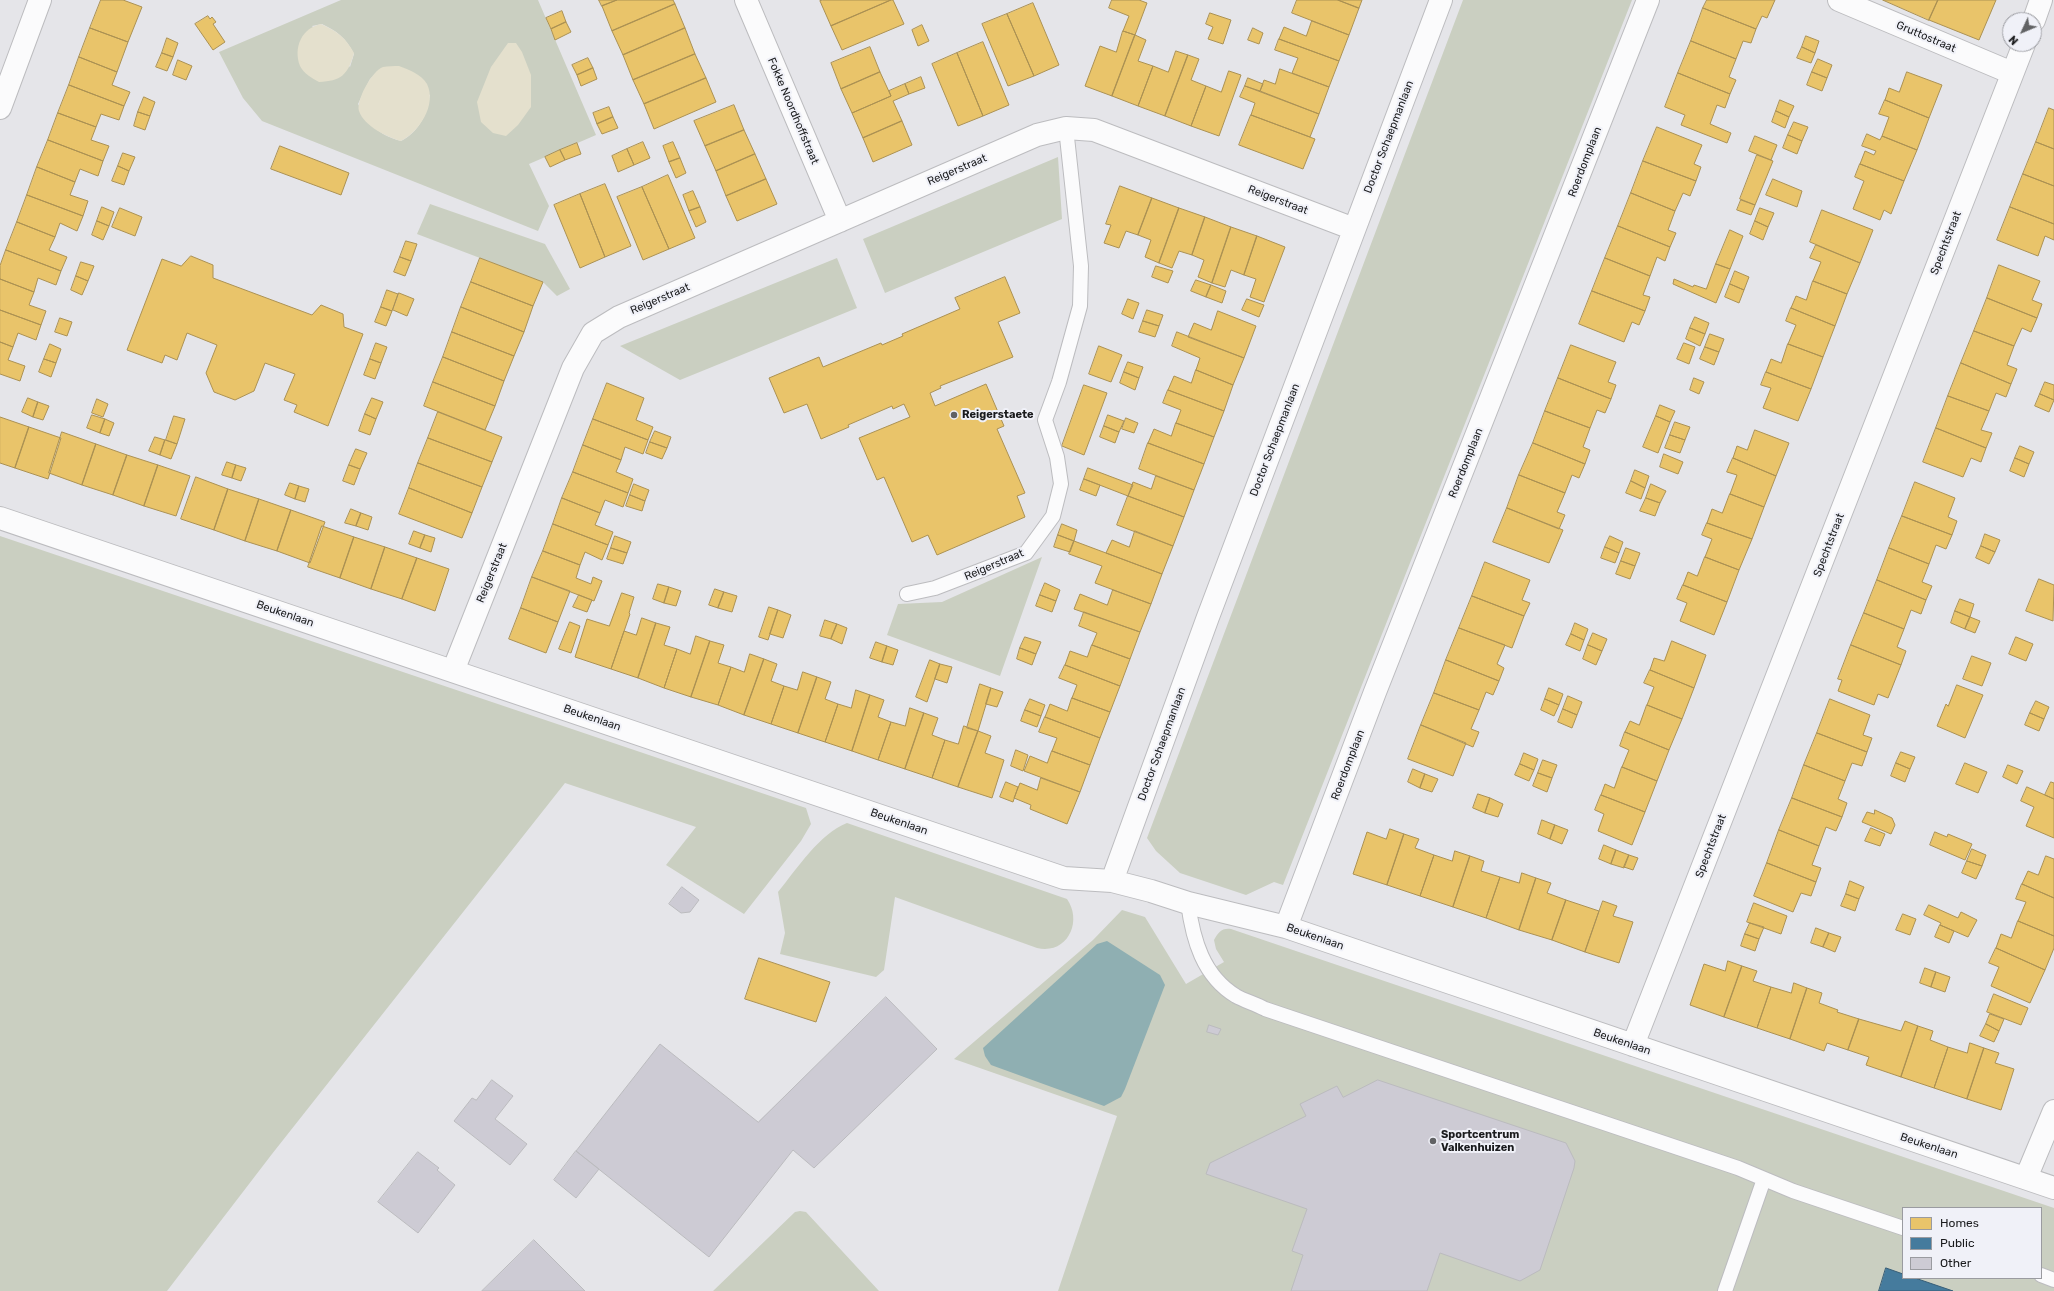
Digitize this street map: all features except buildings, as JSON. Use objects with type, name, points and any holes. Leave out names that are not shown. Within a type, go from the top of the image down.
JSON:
[{"type":"street","points":[[0,108],[40,0]]},
{"type":"street","name":"Fokke Noordhoffstraat","points":[[746,0],[840,221]]},
{"type":"street","name":"Doctor Schaepmanlaan","points":[[1112,881],[1354,229],[1441,0]]},
{"type":"street","name":"Roerdomplaan","points":[[1286,927],[1375,692],[1648,0]]},
{"type":"street","name":"Gruttostraat","points":[[1840,0],[2012,73]]},
{"type":"street","points":[[2037,12],[2042,0]]},
{"type":"street","name":"Spechtstraat","points":[[1633,1045],[2021,52]]},
{"type":"street","name":"Reigerstraat","points":[[453,670],[573,368],[593,333],[619,317],[1036,135],[1066,128],[1094,130],[1354,229]]},
{"type":"street","name":"Beukenlaan","points":[[0,518],[453,670],[1064,878],[1112,881],[1151,891],[1188,904],[1286,927],[2054,1188]]},
{"type":"street","points":[[2026,1178],[2054,1111]]},
{"type":"lane","name":"Reigerstraat","points":[[907,594],[935,588],[1026,553],[1052,516],[1061,484],[1056,457],[1045,420],[1059,382],[1080,306],[1081,266],[1066,128]]},
{"type":"lane","points":[[1188,904],[1192,932],[1207,970],[1236,996],[1265,1009],[1730,1166],[1902,1228]]},
{"type":"lane","points":[[1725,1291],[1764,1179]]},
{"type":"lane","points":[[2042,1275],[2054,1280]]},
{"type":"shaded area","points":[[341,0],[538,0],[596,135],[529,164],[549,206],[538,231],[262,121],[243,98],[219,52]],"holes":[[[322,24],[341,36],[351,48],[354,54],[350,67],[312,26]],[[382,68],[430,95],[427,109],[421,122],[413,133],[401,141],[386,135],[375,128],[358,104],[370,79]]]},
{"type":"shaded area","points":[[1463,0],[1632,0],[1283,885],[1274,882],[1246,895],[1180,873],[1156,851],[1147,838]]},
{"type":"shaded area","points":[[1058,157],[1062,219],[885,293],[863,239]]},
{"type":"shaded area","points":[[430,204],[545,244],[570,289],[557,296],[543,282],[417,234]]},
{"type":"shaded area","points":[[837,258],[857,308],[680,380],[620,346]]},
{"type":"shaded area","points":[[0,536],[806,808],[811,824],[801,841],[744,914],[666,865],[696,827],[565,783],[272,1154],[167,1291],[0,1291]]},
{"type":"shaded area","points":[[1042,557],[1000,676],[887,635],[898,604],[942,602]]},
{"type":"shaded area","points":[[847,823],[1067,899],[1072,908],[1073,917],[1069,935],[1064,942],[1057,947],[1048,949],[1037,948],[895,897],[884,970],[876,977],[780,954],[785,933],[778,892],[818,843],[837,828]]},
{"type":"shaded area","name":"Sportcentrum Valkenhuizen","points":[[1122,910],[1145,917],[1186,984],[1224,962],[1216,949],[1214,940],[1221,931],[1231,929],[2054,1208],[2054,1291],[1058,1291],[1117,1116],[954,1059],[1093,940]]},
{"type":"shaded area","points":[[795,1212],[806,1212],[879,1291],[713,1291]]},
{"type":"sand","points":[[321,24],[332,29],[348,43],[354,53],[352,61],[346,72],[333,80],[319,82],[308,76],[302,69],[298,59],[298,52],[301,39],[304,34],[314,26]]},
{"type":"sand","points":[[508,43],[516,43],[522,52],[531,75],[531,107],[518,125],[506,136],[493,133],[481,122],[477,102],[491,67]]},
{"type":"sand","points":[[399,66],[422,78],[427,84],[430,100],[428,109],[420,125],[408,137],[401,141],[383,134],[371,126],[359,111],[362,93],[374,74],[383,67]]},
{"type":"water","points":[[1107,941],[1160,975],[1165,985],[1121,1097],[1104,1106],[991,1065],[985,1056],[983,1048],[1097,944]]},
{"type":"place","name":"Reigerstaete","points":[[954,415]]},
{"type":"place","name":"Sportcentrum Valkenhuizen","points":[[1433,1141]]}]
